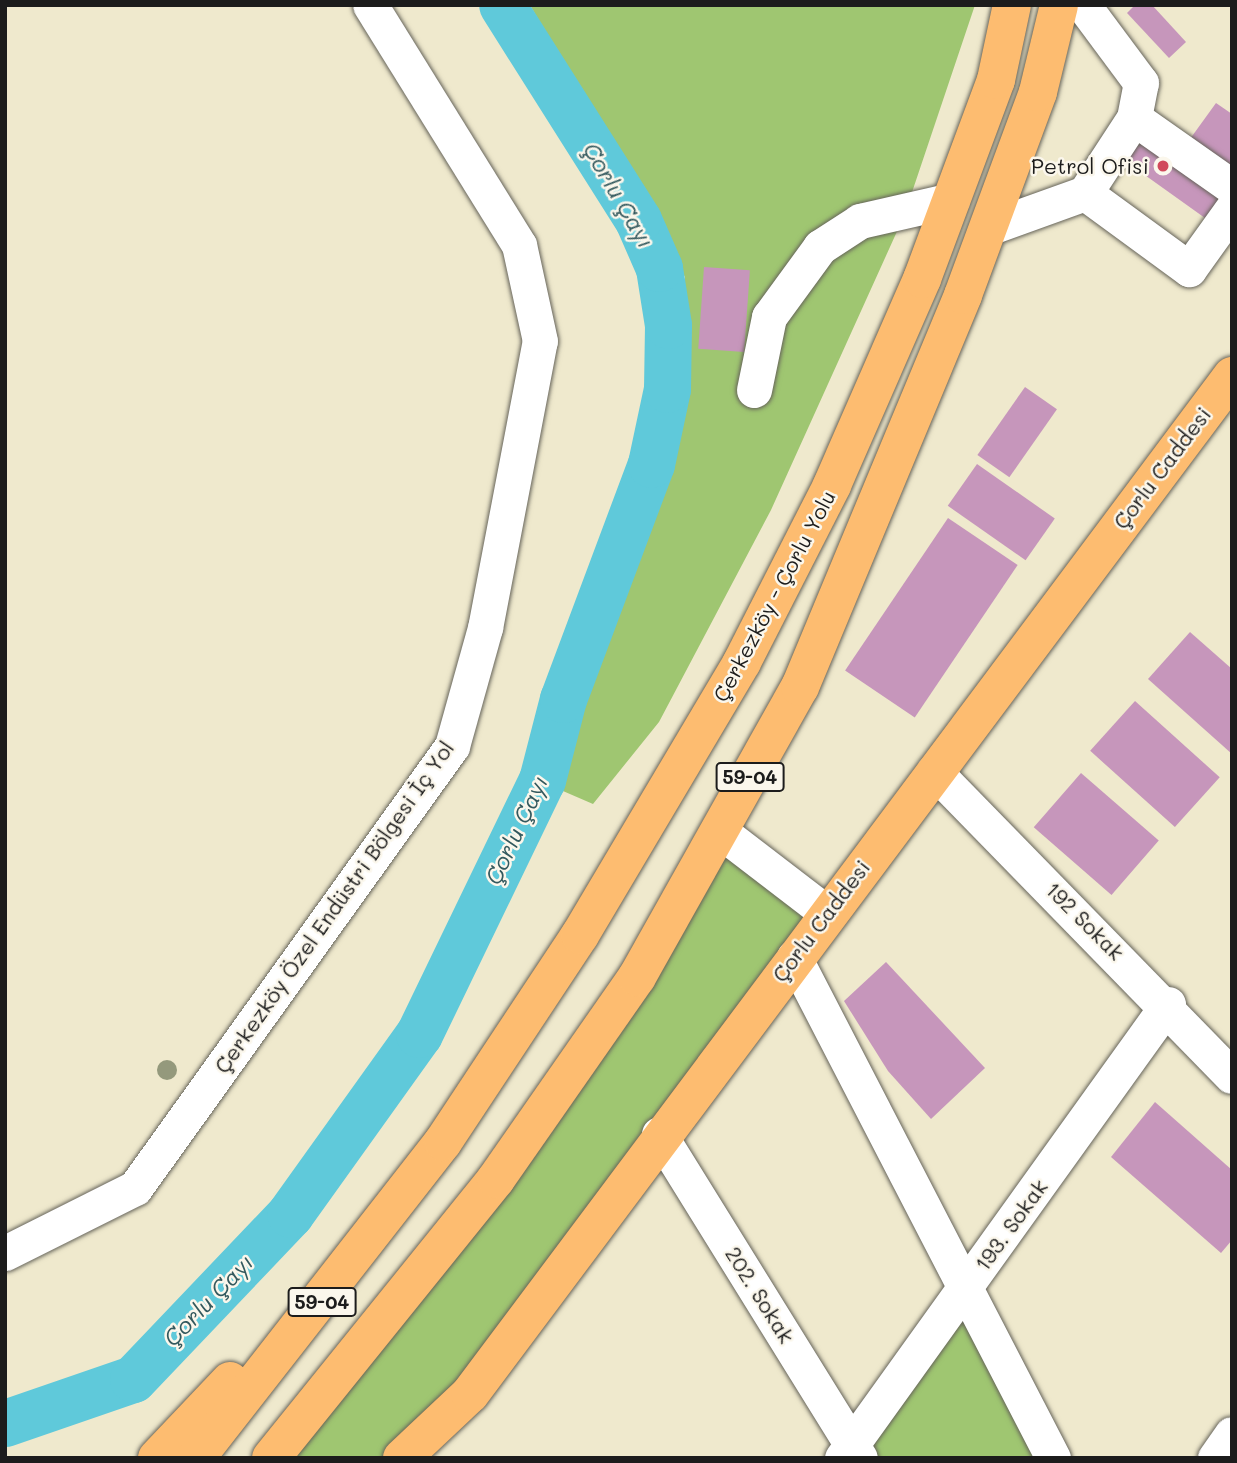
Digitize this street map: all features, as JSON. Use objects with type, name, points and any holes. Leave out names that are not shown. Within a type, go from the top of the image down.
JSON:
[{"type":"main road","name":"Çerkezköy - Çorlu Yolu","points":[[443,1142],[580,935],[742,662],[832,485],[951,200],[996,80],[1012,5]]},
{"type":"main road","name":"59-04","points":[[271,1458],[496,1179],[636,977],[800,687],[988,228],[1038,92],[1059,5]]},
{"type":"main road","name":"Çorlu Caddesi","points":[[402,1458],[470,1394],[659,1133],[1232,376]]},
{"type":"main road","name":"59-04","points":[[196,1458],[443,1142]]},
{"type":"main road","points":[[157,1458],[443,1142]]},
{"type":"street","name":"Çerkezköy Özel Endüstri Bölgesi İç Yol","points":[[5,1253],[135,1188],[452,746],[485,628],[540,341],[519,245],[370,5]]},
{"type":"street","points":[[988,228],[1085,193],[1134,118],[1141,83],[1083,5]]},
{"type":"street","points":[[1134,118],[1232,187]]},
{"type":"street","points":[[1085,193],[1189,269],[1232,209]]},
{"type":"street","points":[[754,390],[769,317],[820,247],[860,221],[951,200]]},
{"type":"street","name":"192 Sokak","points":[[934,771],[1168,1004],[1232,1076]]},
{"type":"street","points":[[720,831],[827,913]]},
{"type":"street","points":[[794,957],[968,1284],[1053,1458]]},
{"type":"street","name":"193. Sokak","points":[[852,1453],[968,1284],[1168,1004]]},
{"type":"street","name":"202. Sokak","points":[[659,1133],[852,1453]]},
{"type":"street","points":[[1215,1458],[1232,1434]]},
{"type":"green space","points":[[530,5],[975,5],[904,216],[771,510],[659,722],[593,804],[556,788],[598,614],[662,500],[685,277]]},
{"type":"green space","points":[[722,855],[817,919],[464,1390],[391,1458],[284,1458]]},
{"type":"green space","points":[[966,1283],[1064,1458],[826,1458]]},
{"type":"building","points":[[1135,5],[1152,5],[1186,42],[1169,58],[1127,13]]},
{"type":"building","points":[[1216,103],[1232,114],[1232,181],[1205,218],[1107,148],[1126,120],[1177,157]]},
{"type":"building","points":[[704,267],[750,270],[744,352],[698,349]]},
{"type":"building","points":[[1025,387],[1057,409],[1009,477],[977,455]]},
{"type":"building","points":[[977,464],[1055,518],[1026,560],[948,506]]},
{"type":"building","points":[[948,518],[1018,565],[915,718],[845,671]]},
{"type":"building","points":[[1190,632],[1232,669],[1232,754],[1148,679]]},
{"type":"building","points":[[1135,701],[1220,777],[1175,827],[1090,751]]},
{"type":"building","points":[[1081,773],[1159,841],[1111,895],[1034,827]]},
{"type":"building","points":[[886,962],[985,1068],[931,1119],[888,1071],[844,1001]]},
{"type":"building","points":[[1155,1102],[1232,1170],[1232,1240],[1221,1253],[1111,1157]]},
{"type":"waterway","name":"Çorlu Çayı","points":[[5,1423],[133,1379],[290,1214],[419,1034],[542,780],[563,699],[651,464],[667,389],[668,325],[659,268],[638,220],[502,5]]},
{"type":"place","name":"Petrol Ofisi","points":[[1163,166]]}]
